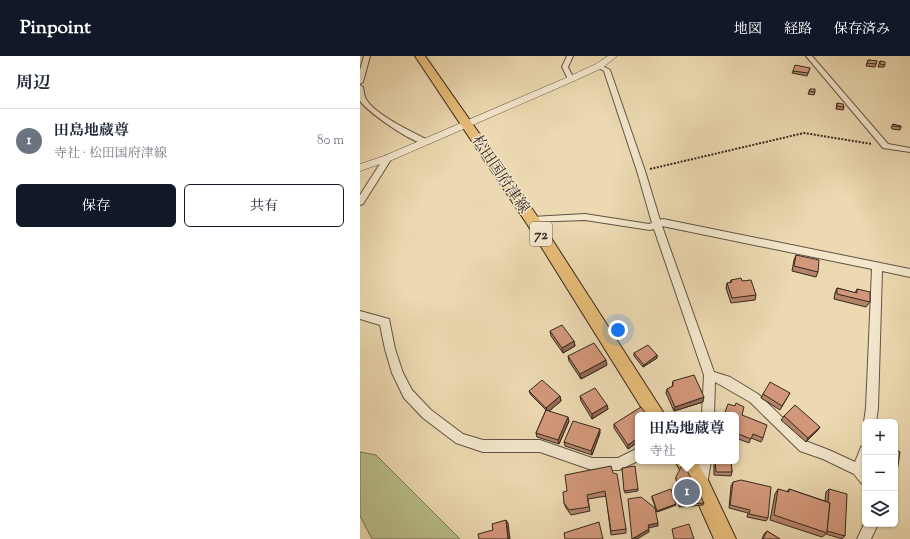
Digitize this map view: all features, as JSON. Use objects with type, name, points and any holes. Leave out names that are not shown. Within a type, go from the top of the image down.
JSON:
[{"type":"main road","name":"松田国府津線","points":[[420,56],[532,220],[654,412]]},
{"type":"main road","points":[[687,464],[701,487],[725,539]]},
{"type":"street","points":[[360,82],[367,56]]},
{"type":"street","points":[[570,56],[565,67],[570,79]]},
{"type":"street","points":[[360,168],[388,158],[570,79],[599,66],[613,56]]},
{"type":"street","points":[[809,56],[886,146],[910,150]]},
{"type":"street","points":[[599,66],[607,70],[641,171],[657,225],[710,375],[708,412]]},
{"type":"street","points":[[360,87],[363,100],[370,107],[395,126],[425,142]]},
{"type":"street","points":[[360,202],[388,158]]},
{"type":"street","points":[[532,220],[585,217],[650,227],[663,222],[910,273]]},
{"type":"street","points":[[870,419],[877,266]]},
{"type":"street","points":[[360,315],[385,322],[390,348],[398,373],[408,394],[427,414],[460,439],[483,446],[540,446],[592,464],[619,464],[635,456]]},
{"type":"street","points":[[710,375],[726,381],[754,398],[804,447],[825,454],[862,475]]},
{"type":"street","points":[[701,487],[705,464]]},
{"type":"street","points":[[864,539],[870,527]]},
{"type":"path","points":[[641,171],[804,133],[886,146]]},
{"type":"green space","points":[[360,452],[376,455],[460,539],[372,539],[360,516]]},
{"type":"building","points":[[868,60],[877,61],[876,64],[867,63]]},
{"type":"building","points":[[880,61],[885,62],[885,65],[880,64]]},
{"type":"building","points":[[795,65],[810,68],[808,73],[793,71]]},
{"type":"building","points":[[810,89],[815,89],[815,92],[809,91]]},
{"type":"building","points":[[837,103],[843,104],[844,107],[837,106]]},
{"type":"building","points":[[893,124],[901,126],[901,127],[893,126]]},
{"type":"building","points":[[796,255],[819,260],[818,272],[794,266]]},
{"type":"building","points":[[741,278],[742,281],[751,280],[756,295],[732,298],[727,283],[732,282],[731,280]]},
{"type":"building","points":[[837,288],[857,293],[857,289],[870,292],[870,302],[837,294]]},
{"type":"building","points":[[562,325],[574,341],[562,348],[550,331]]},
{"type":"building","points":[[594,343],[606,360],[580,374],[568,356]]},
{"type":"building","points":[[648,345],[657,355],[644,365],[634,353]]},
{"type":"building","points":[[694,375],[704,397],[675,407],[667,389],[673,386],[673,381]]},
{"type":"building","points":[[542,380],[560,396],[546,408],[529,391]]},
{"type":"building","points":[[770,382],[790,393],[782,406],[763,394]]},
{"type":"building","points":[[595,388],[607,405],[592,414],[580,396]]},
{"type":"building","points":[[736,403],[744,407],[742,415],[767,425],[763,438],[753,434],[751,439],[739,434],[739,412],[725,412],[728,404],[735,406]]},
{"type":"building","points":[[795,405],[820,427],[808,438],[784,416]]},
{"type":"building","points":[[641,407],[645,412],[635,412],[635,440],[628,445],[614,424]]},
{"type":"building","points":[[546,410],[568,417],[558,440],[536,433]]},
{"type":"building","points":[[573,421],[600,429],[591,451],[564,442]]},
{"type":"building","points":[[898,451],[900,452],[898,465]]},
{"type":"building","points":[[684,464],[704,503],[679,505],[676,477]]},
{"type":"building","points":[[715,464],[731,464],[732,472],[716,472]]},
{"type":"building","points":[[611,466],[613,473],[617,474],[626,529],[611,531],[605,491],[587,495],[589,507],[569,510],[564,503],[563,492],[567,491],[565,475]]},
{"type":"building","points":[[635,466],[638,489],[624,491],[622,468]]},
{"type":"building","points":[[741,480],[771,487],[768,518],[749,514],[750,510],[730,505],[733,482]]},
{"type":"building","points":[[671,489],[676,504],[657,511],[652,496]]},
{"type":"building","points":[[778,489],[789,492],[789,489],[830,503],[827,533],[774,515]]},
{"type":"building","points":[[829,489],[847,494],[845,536],[827,531],[830,503],[828,502]]},
{"type":"building","points":[[641,497],[655,508],[658,523],[648,525],[649,529],[632,539],[628,499]]},
{"type":"building","points":[[506,520],[508,539],[479,539],[478,534],[493,530],[492,524]]},
{"type":"building","points":[[599,522],[603,539],[565,539],[564,533]]},
{"type":"building","points":[[689,524],[694,539],[674,539],[672,529]]},
{"type":"building","points":[[767,531],[780,539],[763,539]]},
{"type":"place","name":"田島地蔵尊","points":[[687,492]]}]
